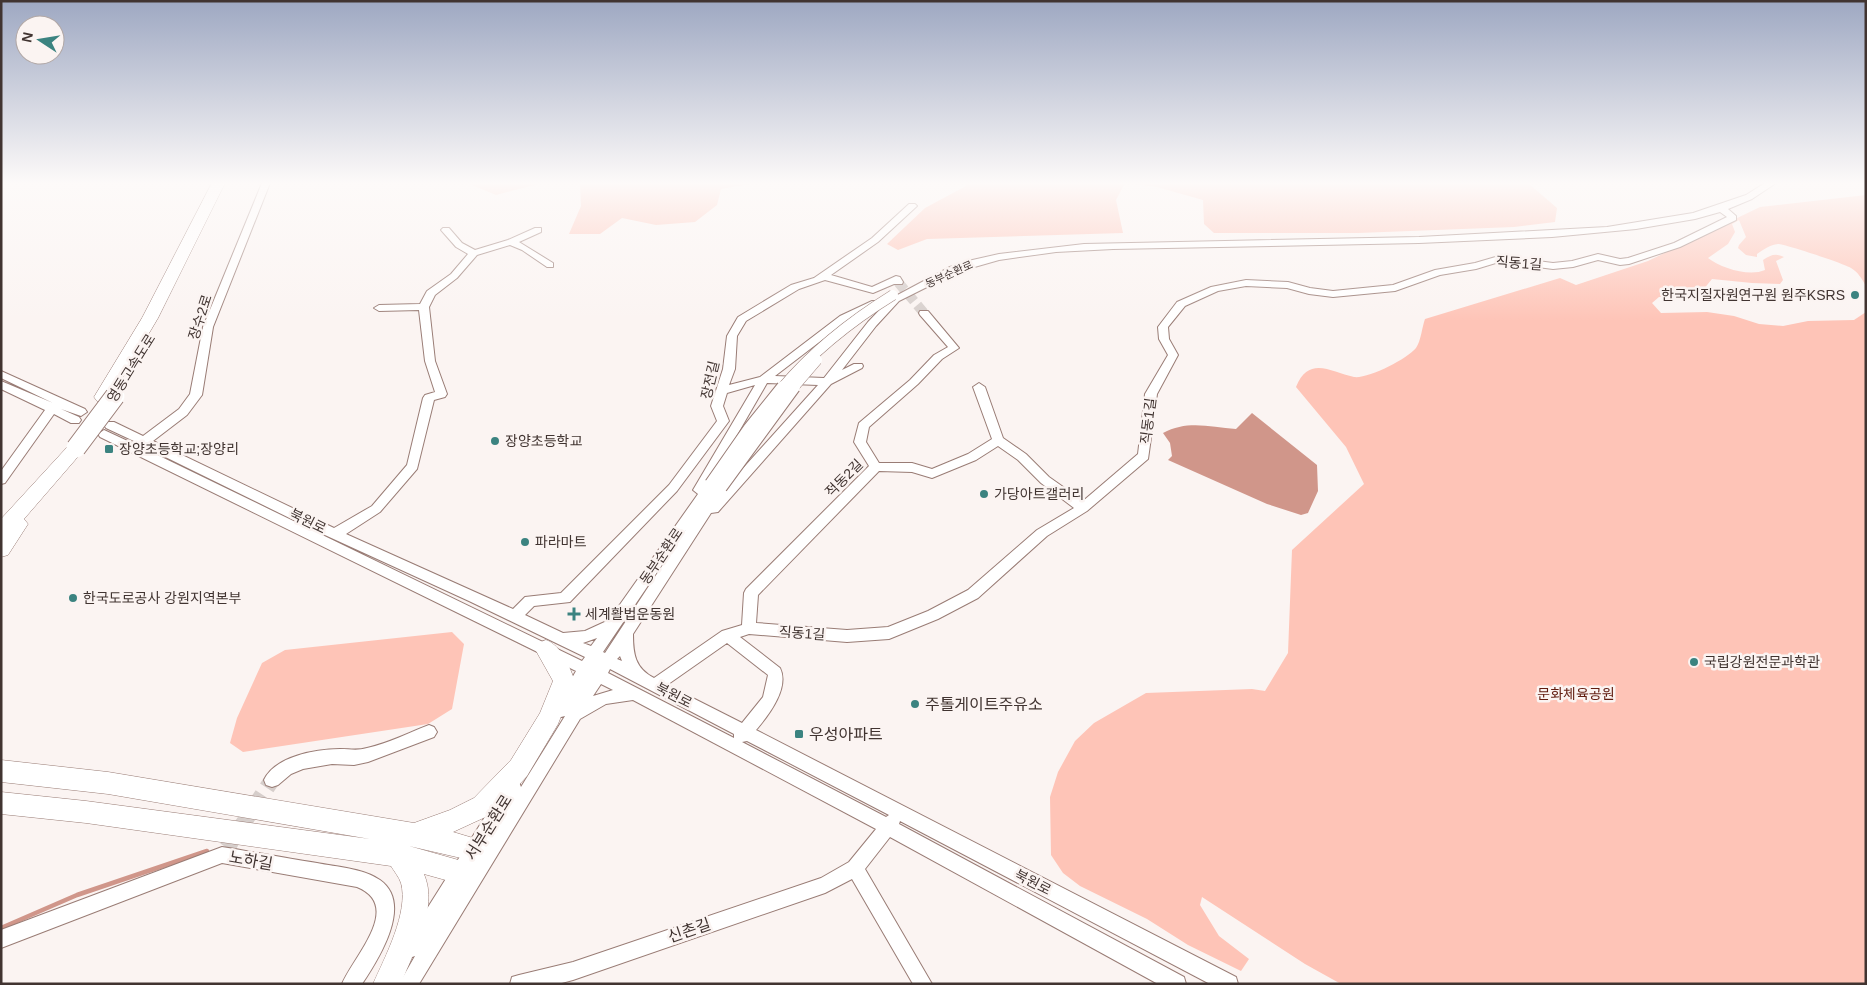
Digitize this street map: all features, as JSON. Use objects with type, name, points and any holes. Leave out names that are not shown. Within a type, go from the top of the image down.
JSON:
[{"type":"highway","name":"영동고속도로","points":[[109,397],[196,229]]},
{"type":"highway","name":"영동고속도로","points":[[1,532],[39,491],[138,361],[162,318],[206,229]]},
{"type":"highway","name":"영동고속도로","points":[[1,522],[71,448]]},
{"type":"highway","points":[[1,550],[39,491]]},
{"type":"highway","points":[[414,834],[457,819],[483,806],[524,765],[557,721],[564,682],[551,643]]},
{"type":"highway","points":[[1,771],[108,783],[414,834],[481,851]]},
{"type":"highway","points":[[1,803],[86,812],[398,855],[467,874]]},
{"type":"highway","points":[[388,984],[408,930],[415,903],[413,878],[398,855]]},
{"type":"street","name":"장수2로","points":[[132,449],[183,412],[196,396],[208,327],[247,229]]},
{"type":"street","name":"장전길","points":[[515,616],[530,601],[565,598],[673,488],[723,421],[717,406],[729,369],[732,336],[742,319],[795,286],[818,280],[875,240],[887,229]]},
{"type":"street","name":"동부순환로","points":[[591,672],[716,485],[814,363],[838,340],[893,298],[959,260],[1011,248],[1072,241],[1409,235],[1522,229]]},
{"type":"street","name":"동부순환로","points":[[893,298],[969,264],[1039,252],[1109,246],[1404,240],[1589,232],[1612,229]]},
{"type":"street","name":"직동1길","points":[[649,682],[728,635],[749,628],[847,636],[889,632],[933,615],[973,594],[1042,533],[1083,508],[1144,456],[1151,394],[1173,355],[1164,339],[1163,327],[1180,304],[1196,296],[1215,289],[1257,282],[1288,285],[1309,291],[1334,294],[1383,290],[1404,286],[1438,272],[1476,266],[1499,259],[1553,266],[1573,264],[1598,257],[1629,262],[1677,245],[1710,229]]},
{"type":"street","points":[[446,230],[458,245],[474,253]]},
{"type":"street","points":[[336,534],[376,509],[413,466],[429,398],[441,394],[430,361],[424,307],[431,293],[454,276],[474,253],[511,242],[538,230]]},
{"type":"street","points":[[511,242],[525,248],[550,265]]},
{"type":"street","points":[[822,276],[873,290],[896,279],[898,282]]},
{"type":"street","points":[[658,571],[764,379],[844,318],[893,298]]},
{"type":"street","points":[[658,571],[827,382],[893,298]]},
{"type":"street","points":[[379,308],[424,307]]},
{"type":"street","name":"적동2길","points":[[749,628],[751,593],[876,467],[860,442],[863,426],[914,382],[938,357],[954,348],[924,313]]},
{"type":"street","points":[[722,392],[764,379],[827,382],[858,366]]},
{"type":"street","points":[[1,374],[57,406]]},
{"type":"street","points":[[1,384],[78,416]]},
{"type":"street","points":[[979,387],[998,440],[1022,457],[1045,480],[1083,508]]},
{"type":"street","points":[[1,480],[57,406]]},
{"type":"street","name":"북원로","points":[[1177,984],[1074,926],[894,820],[745,731],[601,657],[551,643],[257,511],[132,449],[107,430],[144,442],[336,534],[515,616],[551,643],[591,672],[634,695],[733,745],[894,820],[1229,984]]},
{"type":"street","points":[[876,467],[899,466],[920,468],[932,474],[972,457],[998,440]]},
{"type":"street","points":[[257,511],[268,502]]},
{"type":"street","points":[[551,643],[621,628],[627,661],[649,682]]},
{"type":"street","points":[[728,635],[774,672],[775,686],[769,701],[733,745]]},
{"type":"street","name":"서부순환로","points":[[557,721],[591,672]]},
{"type":"street","name":"서부순환로","points":[[408,984],[467,874],[557,721],[591,672]]},
{"type":"street","points":[[557,721],[615,694],[634,695]]},
{"type":"street","points":[[272,780],[281,771],[301,763],[342,756],[357,758],[377,753],[429,732]]},
{"type":"street","name":"서부순환로","points":[[481,851],[524,765]]},
{"type":"street","name":"신촌길","points":[[526,983],[574,978],[825,885],[855,868],[894,820]]},
{"type":"street","name":"노하길","points":[[1,939],[224,851],[358,879],[375,887],[383,899],[385,916],[378,942],[351,984]]},
{"type":"street","points":[[855,868],[923,984]]},
{"type":"street","name":"서부순환로","points":[[388,984],[467,874]]},
{"type":"green space","points":[[571,229],[607,229],[600,234],[569,234]]},
{"type":"green space","points":[[903,229],[1122,229],[1123,233],[927,239],[898,250],[887,244]]},
{"type":"green space","points":[[1210,229],[1463,229],[1358,233],[1214,233]]},
{"type":"green space","name":"문화체육공원","points":[[1714,229],[1734,229],[1735,232],[1728,244],[1708,258],[1720,265],[1735,270],[1758,272],[1765,270],[1763,260],[1766,258],[1773,255],[1784,257],[1776,261],[1783,280],[1780,284],[1712,279],[1698,296],[1659,297],[1652,303],[1661,313],[1707,312],[1734,316],[1759,324],[1783,326],[1808,321],[1854,320],[1866,312],[1866,984],[1341,984],[1305,964],[1202,897],[1200,905],[1219,936],[1249,959],[1241,971],[1188,945],[1147,919],[1080,886],[1063,873],[1051,855],[1050,797],[1058,772],[1075,741],[1094,723],[1146,693],[1252,689],[1265,691],[1288,653],[1292,550],[1364,484],[1346,447],[1296,387],[1301,377],[1307,371],[1314,368],[1321,368],[1354,377],[1377,372],[1396,363],[1416,348],[1425,319],[1560,278],[1576,285],[1648,261]]},
{"type":"green space","name":"문화체육공원","points":[[1743,229],[1866,229],[1866,286],[1858,274],[1851,268],[1783,245],[1770,246],[1757,254],[1757,257],[1746,255],[1738,248],[1746,237]]},
{"type":"green space","points":[[452,632],[464,644],[452,709],[428,724],[243,752],[230,743],[237,718],[262,663],[285,650]]},
{"type":"shaded area","points":[[1252,413],[1317,465],[1318,491],[1308,513],[1301,515],[1267,504],[1168,460],[1172,456],[1170,443],[1163,433],[1190,425],[1236,429]]},
{"type":"waterway","points":[[1,928],[77,895],[207,851]]},
{"type":"tunnel","points":[[898,282],[924,313]]},
{"type":"tunnel","points":[[227,848],[272,780]]},
{"type":"place","name":"한국지질자원연구원 원주KSRS","points":[[1855,295]]},
{"type":"place","name":"장양초등학교","points":[[495,441]]},
{"type":"place","name":"장양초등학교;장양리","points":[[109,449]]},
{"type":"place","name":"가당아트갤러리","points":[[984,494]]},
{"type":"place","name":"파라마트","points":[[525,542]]},
{"type":"place","name":"한국도로공사 강원지역본부","points":[[73,598]]},
{"type":"place","name":"세계활법운동원","points":[[574,614]]},
{"type":"place","name":"국립강원전문과학관","points":[[1694,662]]},
{"type":"place","name":"주톨게이트주유소","points":[[915,704]]},
{"type":"place","name":"우성아파트","points":[[799,734]]}]
